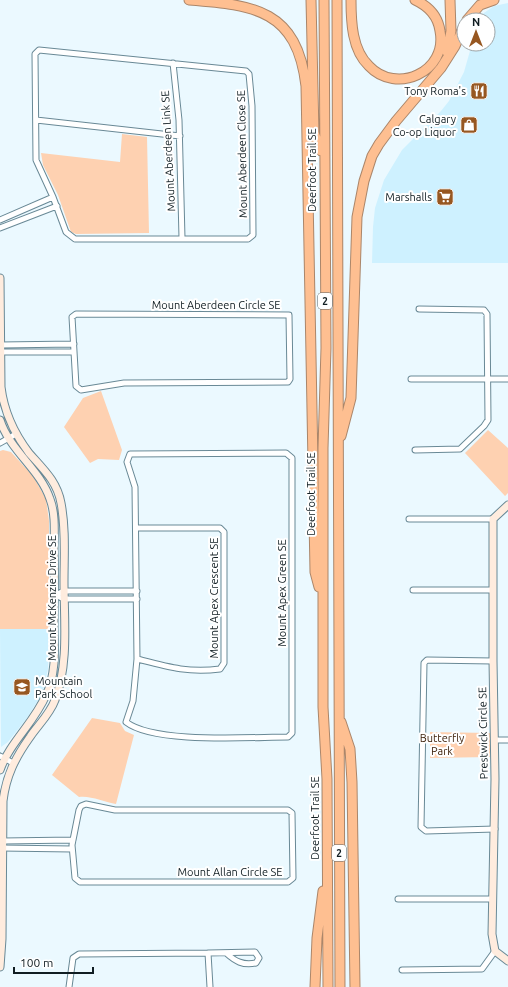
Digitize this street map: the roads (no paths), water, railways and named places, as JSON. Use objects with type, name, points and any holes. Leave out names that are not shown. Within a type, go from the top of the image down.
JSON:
[{"type":"highway","points":[[189,0],[243,6],[266,14],[276,20],[293,39],[302,62],[306,86],[316,572],[323,602]]},
{"type":"highway","points":[[311,0],[314,133],[324,157]]},
{"type":"highway","name":"Deerfoot Trail SE","points":[[324,0],[326,348],[323,707],[327,779],[328,987]]},
{"type":"highway","name":"2","points":[[337,0],[340,987]]},
{"type":"highway","points":[[351,0],[354,33],[357,46],[364,60],[381,75],[398,79],[415,76],[429,68],[438,55],[442,38],[439,23],[426,6],[415,0]]},
{"type":"highway","points":[[441,68],[450,41],[450,0]]},
{"type":"highway","points":[[474,12],[480,5],[494,0]]},
{"type":"highway","points":[[338,449],[351,398],[357,223],[364,181],[372,156],[382,140],[441,68],[456,44]]},
{"type":"highway","points":[[339,719],[350,749],[352,782],[355,987]]},
{"type":"highway","points":[[315,987],[317,938],[327,850]]},
{"type":"street","name":"Mount Aberdeen Close SE","points":[[39,50],[173,63],[246,71],[249,74],[252,106],[253,235],[248,239],[75,239],[66,232],[57,206],[36,160],[35,54],[39,50]]},
{"type":"street","name":"Mount Aberdeen Link SE","points":[[173,63],[180,136],[182,238]]},
{"type":"street","points":[[36,120],[180,136]]},
{"type":"street","points":[[0,220],[53,197]]},
{"type":"street","points":[[0,228],[57,206]]},
{"type":"street","name":"Mount McKenzie Drive SE","points":[[0,278],[1,387],[3,403],[16,434],[30,453],[45,469],[55,484],[60,498],[64,529],[63,664],[61,681],[55,700],[47,715],[13,763],[6,782],[2,800],[2,939],[0,967]]},
{"type":"street","points":[[415,450],[460,449],[484,426],[488,420],[487,314],[484,310],[419,309]]},
{"type":"street","name":"Mount Aberdeen Circle SE","points":[[76,314],[289,315],[290,379],[288,382],[124,383],[81,390],[76,386],[74,352],[72,317],[76,314]]},
{"type":"street","points":[[1,345],[74,344]]},
{"type":"street","points":[[1,353],[74,352]]},
{"type":"street","points":[[411,379],[508,379]]},
{"type":"street","name":"Mount McKenzie Drive SE","points":[[0,420],[8,438],[21,457],[39,476],[51,500],[54,514],[54,663],[49,686],[37,714],[2,757],[0,770]]},
{"type":"street","points":[[0,443],[16,434]]},
{"type":"street","name":"Mount Apex Green SE","points":[[286,453],[292,458],[292,733],[288,737],[171,737],[134,729],[126,722],[133,701],[137,659],[137,591],[134,487],[127,462],[130,454],[286,453]]},
{"type":"street","points":[[409,519],[493,519],[508,505]]},
{"type":"street","name":"Prestwick Circle SE","points":[[493,519],[495,829],[492,934],[495,951]]},
{"type":"street","name":"Mount Apex Crescent SE","points":[[136,528],[220,528],[224,532],[224,663],[220,669],[198,672],[180,670],[137,659]]},
{"type":"street","points":[[413,590],[493,590]]},
{"type":"street","points":[[54,595],[64,591],[137,591]]},
{"type":"street","points":[[54,595],[64,599],[137,598]]},
{"type":"street","points":[[493,661],[427,660],[424,663],[421,827],[426,831],[495,829]]},
{"type":"street","points":[[495,740],[508,740]]},
{"type":"street","points":[[2,757],[13,763]]},
{"type":"street","name":"Mount Allan Circle SE","points":[[86,804],[115,810],[288,810],[292,813],[293,878],[288,882],[80,882],[74,878],[72,849],[73,840],[79,810],[81,806],[86,804]]},
{"type":"street","points":[[2,845],[73,840]]},
{"type":"street","points":[[2,845],[72,849]]},
{"type":"street","points":[[398,899],[492,899]]},
{"type":"street","points":[[402,970],[482,969],[495,951],[508,961]]},
{"type":"street","points":[[69,987],[73,958],[79,954],[255,952],[259,958],[256,963],[248,965],[234,961],[226,953]]},
{"type":"street","points":[[208,953],[210,987]]},
{"type":"place","name":"Tony Roma's","points":[[479,91]]},
{"type":"place","name":"Calgary Co-op Liquor","points":[[469,125]]},
{"type":"place","name":"Marshalls","points":[[445,197]]},
{"type":"place","name":"Mountain Park School","points":[[22,687]]},
{"type":"park label","name":"Butterfly Park","points":[[442,744]]}]
